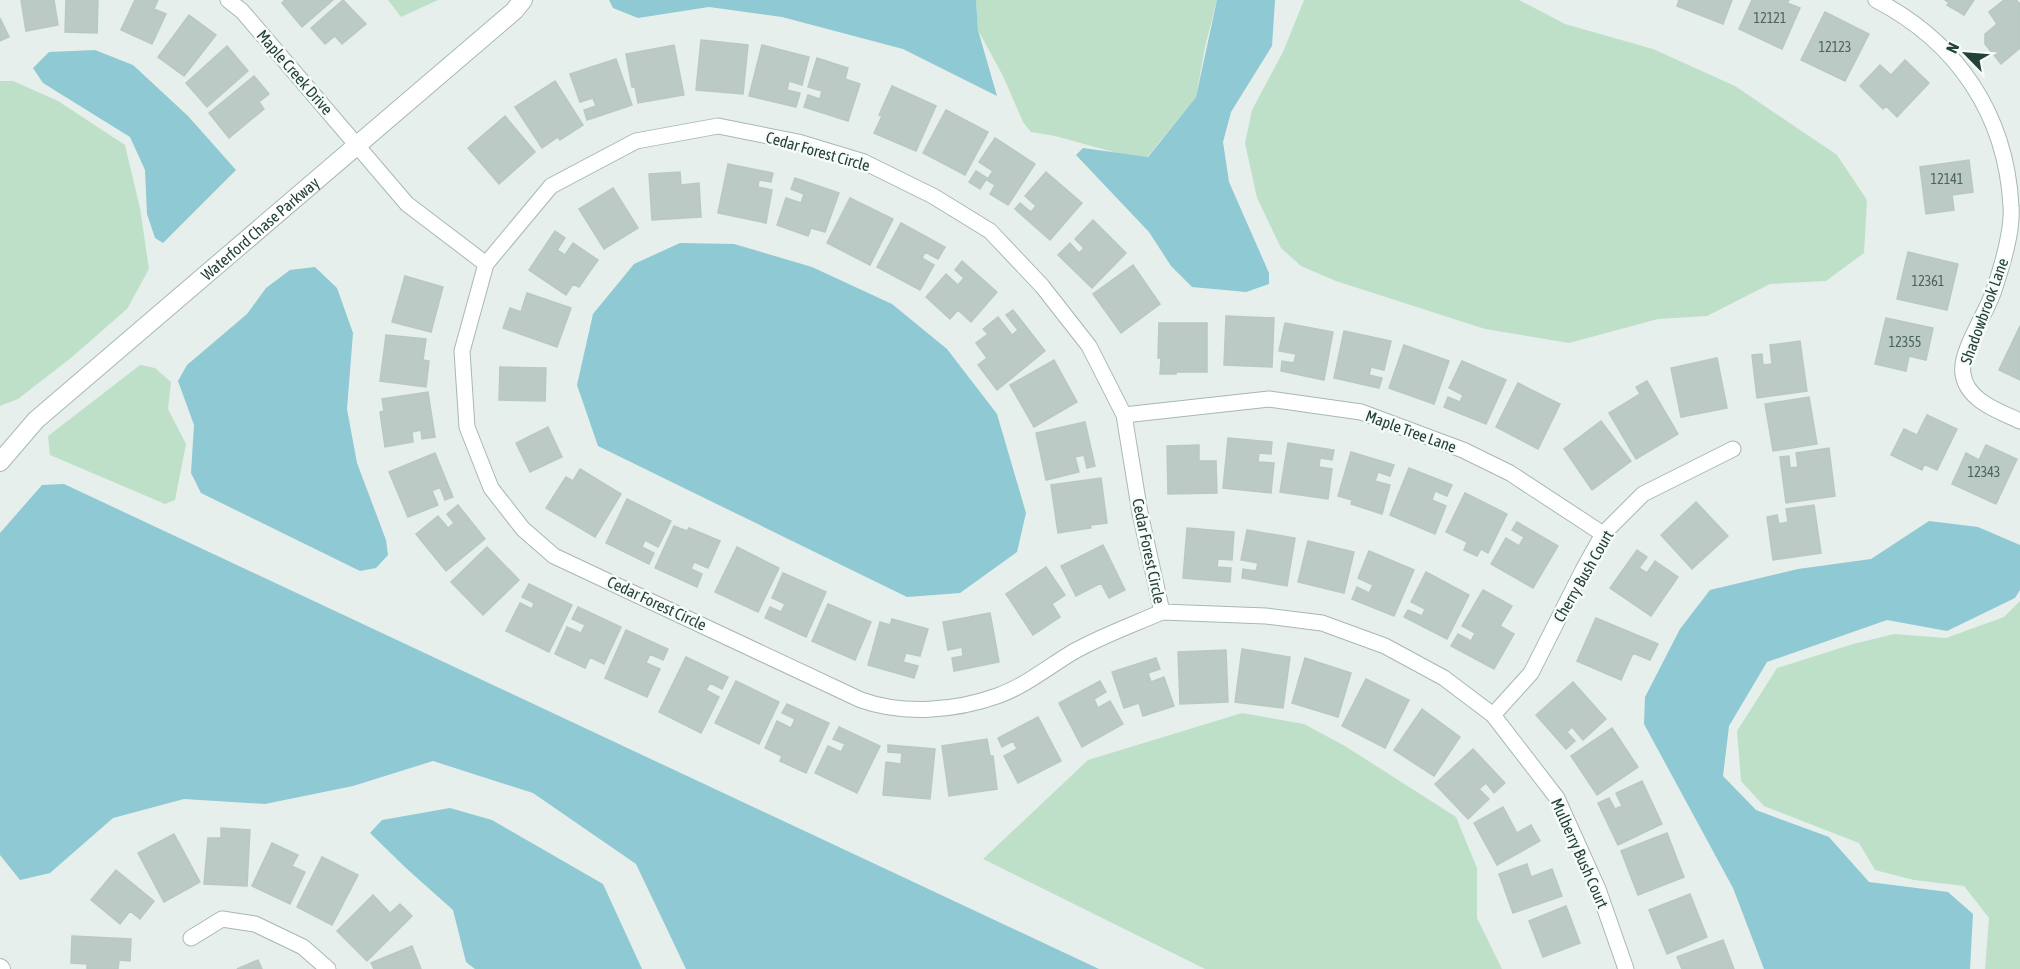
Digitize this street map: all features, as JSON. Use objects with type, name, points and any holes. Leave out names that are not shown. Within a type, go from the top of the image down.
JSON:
[{"type":"street","name":"Maple Creek Drive","points":[[228,0],[242,11],[358,147]]},
{"type":"street","name":"Waterford Chase Parkway","points":[[0,462],[36,420],[358,147],[514,11],[523,0]]},
{"type":"street","name":"Shadowbrook Lane","points":[[1876,0],[1918,25],[1942,45],[1963,70],[1995,128],[2016,208],[2006,254],[1993,293],[1963,359],[1962,373],[1966,386],[1976,397],[1994,409],[2020,421]]},
{"type":"street","name":"Cedar Forest Circle","points":[[718,126],[798,142],[864,162],[933,196],[990,231],[1042,286],[1089,346],[1124,415],[1140,513],[1162,612],[1074,652],[1040,674],[998,696],[956,707],[911,709],[878,706],[554,556],[524,529],[491,488],[467,427],[462,351],[486,264],[551,186],[636,141],[718,126]]},
{"type":"street","points":[[358,147],[407,204],[486,264]]},
{"type":"street","name":"Maple Tree Lane","points":[[1124,415],[1269,399],[1361,411],[1462,450],[1510,473],[1603,534]]},
{"type":"street","name":"Cherry Bush Court","points":[[1493,715],[1532,673],[1603,534],[1642,494],[1733,449]]},
{"type":"street","name":"Mulberry Bush Court","points":[[1162,612],[1266,616],[1322,622],[1385,646],[1444,678],[1493,715],[1557,798],[1598,889],[1626,969]]},
{"type":"street","points":[[191,938],[222,919],[255,924],[303,947],[328,969]]},
{"type":"green space","points":[[388,0],[438,0],[401,17]]},
{"type":"green space","points":[[976,0],[1217,0],[1196,97],[1147,157],[1117,153],[1055,136],[1031,132],[1023,122],[1003,76],[978,30]]},
{"type":"green space","points":[[1304,0],[1519,0],[1565,24],[1653,49],[1735,86],[1837,155],[1867,200],[1864,253],[1826,281],[1770,284],[1707,316],[1658,319],[1569,343],[1485,329],[1336,281],[1301,266],[1281,248],[1257,198],[1245,143],[1252,110],[1283,52]]},
{"type":"green space","points":[[0,81],[13,81],[58,101],[125,145],[140,208],[149,269],[127,309],[72,357],[18,399],[0,406]]},
{"type":"green space","points":[[140,365],[155,368],[171,382],[168,409],[186,444],[175,500],[165,504],[50,455],[48,436]]},
{"type":"green space","points":[[2020,601],[2020,969],[1985,969],[1989,918],[1964,886],[1914,880],[1875,870],[1859,843],[1764,806],[1741,781],[1737,731],[1777,668],[1853,644],[1894,634],[1946,638],[2004,617]]},
{"type":"green space","points":[[1242,713],[1304,724],[1345,746],[1456,817],[1477,868],[1477,918],[1502,969],[1205,969],[983,859],[1088,760]]},
{"type":"water","points":[[609,0],[976,0],[978,30],[997,96],[903,49],[782,17],[709,7],[638,18],[613,8]]},
{"type":"water","points":[[1217,0],[1275,0],[1272,46],[1231,112],[1223,142],[1229,182],[1269,273],[1269,284],[1246,292],[1192,287],[1171,266],[1149,232],[1076,155],[1083,148],[1148,157],[1196,97]]},
{"type":"water","points":[[95,50],[133,65],[188,116],[236,170],[163,243],[155,238],[147,214],[145,170],[130,137],[43,83],[33,68],[49,52]]},
{"type":"water","points":[[680,243],[734,244],[812,267],[892,304],[947,349],[997,414],[1026,513],[1017,552],[960,593],[907,597],[598,446],[577,385],[593,314],[634,264]]},
{"type":"water","points":[[315,267],[337,288],[353,333],[347,409],[357,463],[386,540],[388,555],[376,568],[360,571],[201,493],[191,473],[194,425],[178,381],[187,365],[247,314],[266,288],[290,270]]},
{"type":"water","points":[[64,484],[1099,969],[686,969],[636,864],[533,793],[433,761],[353,786],[265,804],[184,799],[113,818],[50,873],[20,880],[0,855],[0,533],[42,485]]},
{"type":"water","points":[[1929,521],[1978,527],[2020,545],[2020,590],[2015,598],[1947,631],[1887,620],[1767,662],[1729,726],[1723,776],[1756,810],[1829,837],[1869,882],[1948,892],[1973,914],[1970,969],[1764,969],[1733,888],[1644,724],[1645,697],[1680,629],[1710,590],[1798,569],[1871,559]]},
{"type":"water","points":[[450,808],[492,820],[603,884],[642,969],[475,969],[466,962],[453,910],[370,833],[382,820]]},
{"type":"building","points":[[21,0],[54,0],[58,25],[26,31]]},
{"type":"building","points":[[66,0],[98,0],[97,33],[65,32]]},
{"type":"building","points":[[135,0],[158,0],[154,9],[166,14],[152,44],[121,30]]},
{"type":"building","points":[[285,0],[333,0],[302,27],[282,3]]},
{"type":"building","points":[[343,0],[366,24],[342,44],[335,36],[325,44],[311,28]]},
{"type":"building","points":[[1679,0],[1732,0],[1723,24],[1677,6]]},
{"type":"building","points":[[1752,0],[1789,0],[1787,3],[1800,8],[1782,49],[1739,29]]},
{"type":"building","points":[[1945,0],[1974,0],[1964,15],[1947,5],[1949,3]]},
{"type":"building","points":[[2004,0],[2016,0],[2020,4],[2020,48],[2001,64],[1985,44],[1985,34],[1997,24],[1989,12]]},
{"type":"building","points":[[1825,12],[1869,34],[1845,81],[1801,60]]},
{"type":"building","points":[[189,15],[216,35],[184,76],[158,57]]},
{"type":"building","points":[[0,18],[9,37],[0,41]]},
{"type":"building","points":[[701,40],[748,45],[743,94],[696,90]]},
{"type":"building","points":[[674,45],[684,95],[638,103],[635,87],[632,87],[626,54]]},
{"type":"building","points":[[762,45],[809,57],[802,85],[789,81],[787,90],[800,93],[796,107],[749,96]]},
{"type":"building","points":[[227,46],[248,71],[207,107],[186,83]]},
{"type":"building","points":[[817,58],[848,68],[845,79],[860,84],[848,121],[804,107],[808,95],[820,99],[822,91],[808,87]]},
{"type":"building","points":[[616,59],[632,105],[587,120],[584,110],[596,106],[593,98],[580,102],[570,74]]},
{"type":"building","points":[[1905,60],[1929,83],[1897,117],[1886,106],[1883,109],[1860,86],[1880,65],[1891,75]]},
{"type":"building","points":[[254,76],[269,94],[259,102],[264,109],[229,138],[209,113]]},
{"type":"building","points":[[555,81],[583,125],[560,140],[558,137],[542,148],[515,107]]},
{"type":"building","points":[[892,86],[936,106],[916,151],[874,133]]},
{"type":"building","points":[[946,110],[988,132],[965,175],[923,153]]},
{"type":"building","points":[[505,116],[535,152],[499,184],[468,148]]},
{"type":"building","points":[[995,138],[1035,164],[1008,205],[990,194],[995,185],[987,180],[993,171],[979,162]]},
{"type":"building","points":[[1969,160],[1973,192],[1952,195],[1954,210],[1926,214],[1920,167]]},
{"type":"building","points":[[728,164],[773,173],[771,182],[759,180],[758,187],[772,190],[766,223],[718,213]]},
{"type":"building","points":[[976,171],[987,178],[980,189],[969,182]]},
{"type":"building","points":[[680,172],[681,185],[699,183],[701,217],[652,220],[649,174]]},
{"type":"building","points":[[1046,172],[1082,203],[1050,240],[1015,209],[1020,203],[1031,212],[1036,206],[1025,196]]},
{"type":"building","points":[[795,178],[839,193],[825,232],[811,228],[808,236],[777,225],[786,198],[801,203],[804,194],[791,189]]},
{"type":"building","points":[[613,188],[638,228],[604,249],[579,209]]},
{"type":"building","points":[[850,198],[893,219],[870,265],[827,243]]},
{"type":"building","points":[[1093,220],[1126,253],[1092,288],[1058,255],[1070,243],[1079,253],[1084,248],[1075,239]]},
{"type":"building","points":[[901,223],[945,247],[938,259],[925,252],[922,258],[934,265],[920,290],[877,267]]},
{"type":"building","points":[[555,231],[565,238],[557,250],[565,255],[573,243],[598,260],[579,287],[573,284],[566,295],[529,270]]},
{"type":"building","points":[[1908,252],[1958,264],[1947,310],[1897,299]]},
{"type":"building","points":[[962,261],[997,292],[971,322],[958,310],[950,319],[926,297],[946,274],[958,285],[964,278],[955,270]]},
{"type":"building","points":[[1133,265],[1160,304],[1121,333],[1093,294]]},
{"type":"building","points":[[405,276],[443,287],[431,332],[392,322]]},
{"type":"building","points":[[527,293],[571,308],[557,347],[503,328],[510,308],[521,312]]},
{"type":"building","points":[[1013,310],[1045,351],[997,390],[978,365],[987,358],[976,343],[988,334],[983,329],[998,317],[1012,335],[1018,330],[1006,315]]},
{"type":"building","points":[[1226,316],[1274,318],[1272,367],[1224,365]]},
{"type":"building","points":[[1886,318],[1933,328],[1926,360],[1909,356],[1906,371],[1875,364]]},
{"type":"building","points":[[1159,323],[1207,323],[1207,372],[1160,374]]},
{"type":"building","points":[[1285,323],[1333,332],[1324,380],[1281,371],[1282,361],[1294,363],[1296,354],[1279,351]]},
{"type":"building","points":[[2020,326],[2020,380],[1999,370]]},
{"type":"building","points":[[1344,331],[1391,341],[1384,370],[1371,367],[1369,375],[1382,378],[1379,388],[1334,378]]},
{"type":"building","points":[[386,335],[426,339],[423,360],[429,361],[426,387],[380,381]]},
{"type":"building","points":[[1800,341],[1807,391],[1757,398],[1752,355],[1762,354],[1763,365],[1772,364],[1770,345]]},
{"type":"building","points":[[1404,345],[1449,361],[1434,404],[1389,388]]},
{"type":"building","points":[[1717,358],[1727,408],[1681,417],[1671,368]]},
{"type":"building","points":[[1054,360],[1077,402],[1034,427],[1010,385]]},
{"type":"building","points":[[1462,361],[1506,380],[1486,424],[1444,407],[1448,397],[1460,402],[1463,395],[1449,388]]},
{"type":"building","points":[[500,367],[546,368],[545,401],[499,400]]},
{"type":"building","points":[[1647,381],[1678,434],[1636,459],[1609,413],[1640,394],[1636,387]]},
{"type":"building","points":[[1518,383],[1560,404],[1538,449],[1496,427]]},
{"type":"building","points":[[428,392],[435,437],[422,439],[421,430],[412,432],[413,442],[385,447],[380,412],[384,411],[382,399]]},
{"type":"building","points":[[1809,397],[1817,444],[1773,451],[1765,404]]},
{"type":"building","points":[[1927,415],[1957,429],[1937,470],[1924,464],[1922,470],[1891,455],[1904,429],[1917,435]]},
{"type":"building","points":[[1601,421],[1631,461],[1592,490],[1564,449]]},
{"type":"building","points":[[1085,422],[1095,466],[1087,468],[1084,455],[1075,457],[1079,472],[1046,480],[1036,433]]},
{"type":"building","points":[[548,427],[562,457],[530,472],[516,443]]},
{"type":"building","points":[[1228,438],[1272,442],[1271,454],[1259,453],[1258,462],[1274,463],[1271,493],[1223,488]]},
{"type":"building","points":[[1288,443],[1334,450],[1332,460],[1320,458],[1319,467],[1332,469],[1328,499],[1280,492]]},
{"type":"building","points":[[1199,445],[1199,461],[1216,461],[1217,493],[1168,494],[1167,446]]},
{"type":"building","points":[[1986,445],[2017,459],[1996,504],[1952,484],[1966,453],[1979,460]]},
{"type":"building","points":[[1829,448],[1835,496],[1786,503],[1780,457],[1789,456],[1790,468],[1798,467],[1796,453]]},
{"type":"building","points":[[1351,452],[1394,465],[1390,476],[1378,472],[1375,481],[1390,485],[1382,514],[1351,504],[1352,500],[1338,496]]},
{"type":"building","points":[[435,453],[453,497],[445,500],[440,487],[432,491],[438,505],[408,517],[389,472]]},
{"type":"building","points":[[1409,468],[1452,485],[1447,496],[1435,491],[1432,500],[1446,506],[1435,534],[1390,515]]},
{"type":"building","points":[[580,469],[621,494],[595,537],[546,508],[566,477],[573,481]]},
{"type":"building","points":[[1101,478],[1107,523],[1058,533],[1051,485]]},
{"type":"building","points":[[1465,493],[1507,514],[1488,553],[1481,549],[1477,556],[1464,550],[1467,542],[1446,532]]},
{"type":"building","points":[[627,499],[671,521],[658,547],[645,540],[642,547],[654,553],[649,564],[606,543]]},
{"type":"building","points":[[1696,502],[1728,536],[1692,569],[1661,535]]},
{"type":"building","points":[[458,505],[485,539],[446,571],[416,534],[438,516],[448,528],[454,523],[447,514]]},
{"type":"building","points":[[1814,505],[1821,553],[1773,560],[1767,517],[1777,515],[1779,524],[1788,522],[1786,509]]},
{"type":"building","points":[[1517,522],[1558,546],[1533,588],[1491,564],[1506,538],[1519,546],[1524,537],[1512,530]]},
{"type":"building","points":[[674,526],[687,531],[689,528],[720,541],[708,568],[694,562],[691,569],[702,574],[697,587],[655,568]]},
{"type":"building","points":[[1187,528],[1234,532],[1232,560],[1218,559],[1217,567],[1231,568],[1230,582],[1183,578]]},
{"type":"building","points":[[1247,530],[1295,538],[1287,586],[1242,578],[1243,569],[1256,571],[1258,563],[1241,560]]},
{"type":"building","points":[[1308,541],[1354,552],[1344,593],[1298,582]]},
{"type":"building","points":[[1103,545],[1125,590],[1109,598],[1101,583],[1076,596],[1061,566]]},
{"type":"building","points":[[487,547],[519,580],[483,615],[451,582]]},
{"type":"building","points":[[737,547],[779,568],[758,612],[715,592]]},
{"type":"building","points":[[1637,550],[1647,557],[1639,568],[1647,573],[1655,561],[1678,577],[1651,616],[1610,588]]},
{"type":"building","points":[[1369,551],[1414,570],[1394,616],[1352,599],[1357,587],[1369,593],[1373,585],[1358,578]]},
{"type":"building","points":[[1046,567],[1065,595],[1052,604],[1060,617],[1033,635],[1006,594]]},
{"type":"building","points":[[1426,572],[1469,595],[1447,639],[1404,617],[1408,610],[1422,616],[1425,609],[1411,602]]},
{"type":"building","points":[[783,573],[826,592],[806,637],[765,618],[770,607],[781,612],[785,604],[772,598]]},
{"type":"building","points":[[529,584],[572,605],[549,652],[506,631],[520,603],[532,609],[534,603],[522,597]]},
{"type":"building","points":[[1483,590],[1512,606],[1500,626],[1514,634],[1494,669],[1451,646],[1458,634],[1471,641],[1475,633],[1462,626]]},
{"type":"building","points":[[828,604],[871,622],[855,660],[812,641]]},
{"type":"building","points":[[578,607],[621,627],[604,664],[590,657],[585,668],[555,654],[567,627],[581,633],[585,625],[572,619]]},
{"type":"building","points":[[990,613],[999,662],[954,671],[952,658],[963,656],[962,647],[948,650],[943,622]]},
{"type":"building","points":[[1596,618],[1658,644],[1650,660],[1633,653],[1621,680],[1577,661]]},
{"type":"building","points":[[892,619],[928,629],[920,656],[906,653],[903,662],[918,666],[914,678],[868,665],[880,622],[890,625]]},
{"type":"building","points":[[626,630],[668,649],[663,660],[650,654],[646,663],[660,669],[647,697],[605,678]]},
{"type":"building","points":[[1242,649],[1290,657],[1283,708],[1235,702]]},
{"type":"building","points":[[1226,650],[1228,702],[1180,704],[1178,652]]},
{"type":"building","points":[[686,657],[728,677],[722,689],[710,683],[706,690],[719,697],[701,733],[659,712]]},
{"type":"building","points":[[1156,658],[1160,669],[1148,673],[1151,682],[1164,677],[1174,706],[1143,716],[1139,703],[1124,708],[1112,672]]},
{"type":"building","points":[[1305,658],[1351,673],[1338,717],[1292,703]]},
{"type":"building","points":[[1366,679],[1409,700],[1385,748],[1342,726]]},
{"type":"building","points":[[736,681],[779,702],[759,744],[715,723]]},
{"type":"building","points":[[1100,681],[1106,692],[1094,699],[1098,708],[1110,701],[1123,724],[1082,747],[1059,703]]},
{"type":"building","points":[[1573,682],[1606,719],[1583,740],[1572,727],[1567,732],[1575,741],[1566,749],[1536,715]]},
{"type":"building","points":[[787,704],[829,723],[806,773],[780,761],[782,756],[765,748],[777,721],[791,728],[795,719],[782,713]]},
{"type":"building","points":[[1422,709],[1460,737],[1434,776],[1394,750]]},
{"type":"building","points":[[1038,717],[1061,761],[1018,783],[1004,756],[1017,749],[1013,741],[1002,747],[998,738]]},
{"type":"building","points":[[839,727],[880,746],[857,793],[815,773],[828,746],[841,752],[845,744],[833,739]]},
{"type":"building","points":[[1612,728],[1638,767],[1597,795],[1571,756]]},
{"type":"building","points":[[987,739],[990,756],[993,756],[997,789],[949,796],[942,746]]},
{"type":"building","points":[[888,745],[935,749],[930,799],[883,795],[886,762],[901,764],[902,753],[888,752]]},
{"type":"building","points":[[1473,749],[1505,783],[1494,793],[1486,783],[1479,789],[1489,799],[1468,819],[1435,784]]},
{"type":"building","points":[[1642,781],[1662,824],[1618,845],[1598,803],[1609,798],[1615,809],[1622,806],[1616,793]]},
{"type":"building","points":[[1503,807],[1517,833],[1531,825],[1540,841],[1497,865],[1474,823]]},
{"type":"building","points":[[221,828],[250,830],[247,886],[204,884],[208,838],[221,838]]},
{"type":"building","points":[[1667,833],[1684,877],[1638,895],[1621,851]]},
{"type":"building","points":[[174,834],[200,882],[164,902],[138,853]]},
{"type":"building","points":[[272,843],[298,855],[292,866],[305,872],[290,904],[252,886]]},
{"type":"building","points":[[322,857],[358,875],[332,925],[297,907]]},
{"type":"building","points":[[1527,864],[1531,877],[1552,869],[1562,896],[1513,913],[1499,874]]},
{"type":"building","points":[[116,870],[154,901],[140,919],[130,911],[120,924],[91,900]]},
{"type":"building","points":[[1690,894],[1707,937],[1667,954],[1649,910]]},
{"type":"building","points":[[373,895],[390,913],[400,904],[412,916],[367,961],[337,931]]},
{"type":"building","points":[[1566,906],[1580,943],[1543,957],[1529,921]]},
{"type":"building","points":[[72,936],[131,939],[130,961],[119,960],[118,969],[87,969],[87,964],[71,963]]},
{"type":"building","points":[[1723,940],[1734,969],[1682,969],[1677,957]]},
{"type":"building","points":[[412,946],[421,969],[374,969],[371,963]]},
{"type":"building","points":[[258,960],[262,969],[237,969]]}]
